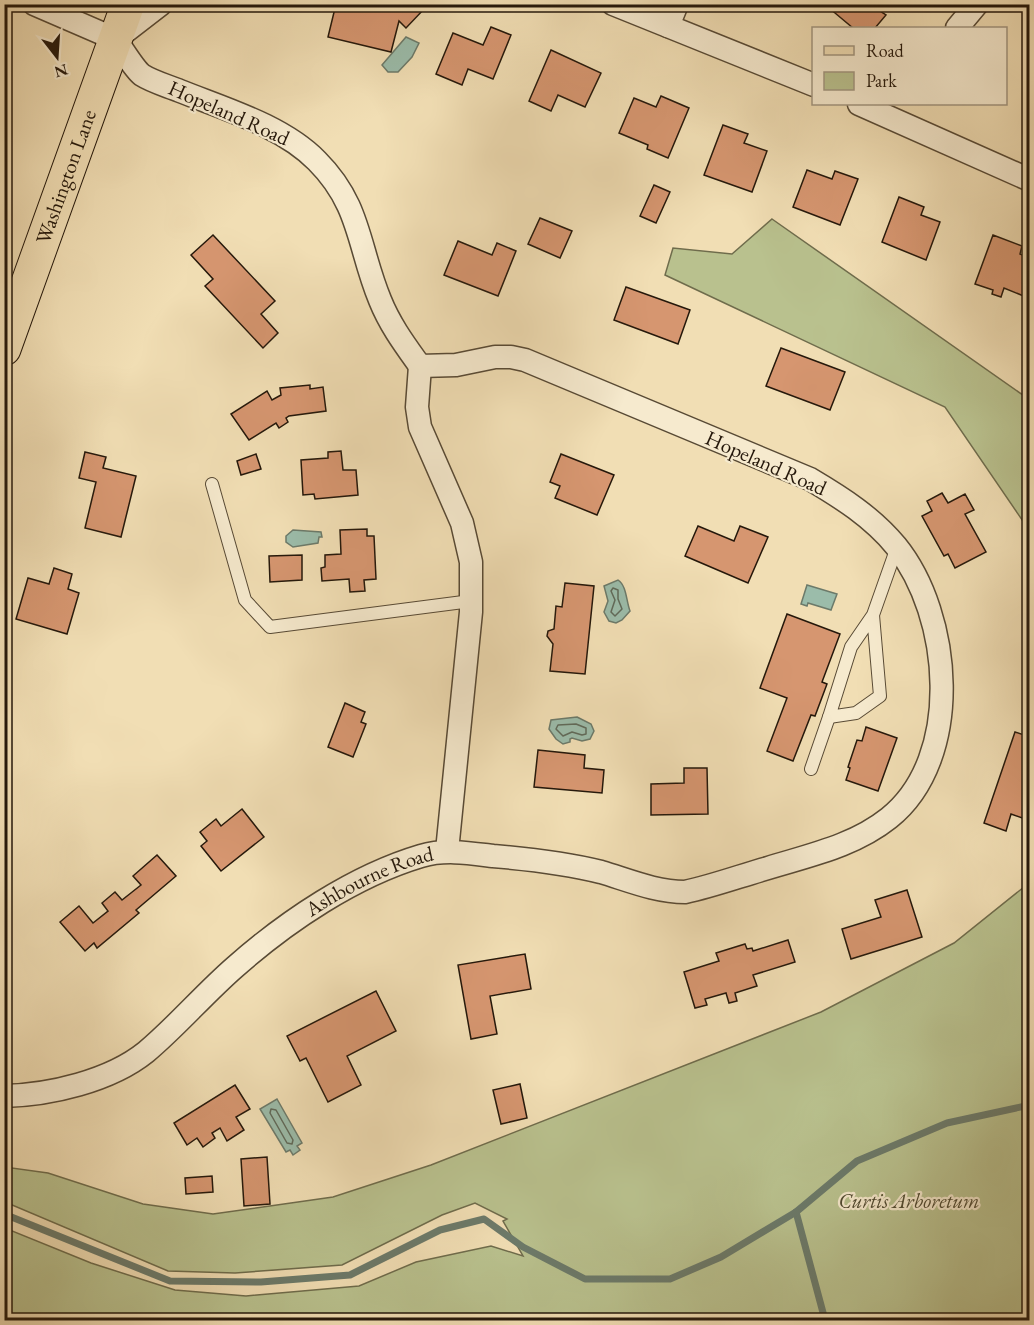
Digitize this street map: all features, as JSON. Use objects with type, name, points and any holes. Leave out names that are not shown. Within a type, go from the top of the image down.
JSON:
[{"type":"main road","name":"Washington Lane","points":[[4,349],[128,4]]},
{"type":"street","points":[[34,4],[115,39],[161,4]]},
{"type":"street","points":[[613,4],[812,85]]},
{"type":"street","points":[[668,26],[677,4]]},
{"type":"street","points":[[958,27],[977,4]]},
{"type":"street","name":"Hopeland Road","points":[[115,39],[141,75],[239,115],[288,138],[304,149],[330,174],[354,216],[379,298],[388,319],[420,366],[456,365],[495,357],[525,360],[810,479],[864,515],[897,547],[917,579],[937,639],[942,698],[940,716],[931,757],[924,775],[903,805],[874,829],[841,846],[684,892],[670,892],[600,872],[545,860],[447,851]]},
{"type":"street","points":[[865,105],[889,109],[1029,180]]},
{"type":"street","name":"Ashbourne Road","points":[[4,1096],[29,1094],[81,1083],[99,1078],[131,1062],[159,1040],[235,967],[271,938],[331,897],[396,865],[447,851],[471,601],[471,562],[462,523],[420,427],[417,407],[420,366]]},
{"type":"lane","points":[[212,484],[245,600],[270,627],[471,601]]},
{"type":"lane","points":[[811,769],[851,647],[873,615],[897,547]]},
{"type":"lane","points":[[829,717],[856,713],[880,696],[873,615]]},
{"type":"green space","points":[[772,219],[1027,398],[1030,435],[1029,530],[945,407],[665,275],[673,248],[732,254]]},
{"type":"green space","name":"Curtis Arboretum","points":[[1029,883],[1029,1320],[5,1320],[5,1228],[91,1263],[175,1290],[246,1296],[359,1286],[416,1262],[491,1246],[523,1256],[503,1221],[507,1219],[475,1203],[442,1215],[342,1265],[235,1273],[168,1271],[5,1202],[5,1167],[48,1173],[143,1204],[213,1214],[333,1197],[431,1165],[821,1012],[954,943]]},
{"type":"water","points":[[406,37],[419,43],[412,57],[398,72],[388,72],[382,65]]},
{"type":"water","points":[[293,530],[321,532],[322,537],[319,537],[318,543],[293,547],[286,542],[286,536]]},
{"type":"water","points":[[618,580],[625,590],[630,611],[616,623],[609,621],[604,612],[608,601],[604,586]]},
{"type":"water","points":[[807,585],[837,594],[831,610],[808,603],[807,606],[801,604]]},
{"type":"water","points":[[577,717],[591,724],[594,731],[590,739],[582,741],[572,738],[570,742],[563,744],[549,729],[551,720]]},
{"type":"water","points":[[277,1099],[302,1143],[297,1146],[300,1150],[293,1155],[290,1150],[286,1152],[260,1109]]},
{"type":"building","points":[[336,4],[422,4],[425,8],[406,28],[399,21],[391,52],[328,37]]},
{"type":"building","points":[[832,4],[886,4],[880,11],[886,15],[876,27],[852,27],[829,8]]},
{"type":"building","points":[[491,27],[511,35],[493,79],[468,69],[462,85],[436,74],[453,33],[483,45]]},
{"type":"building","points":[[551,50],[601,73],[585,107],[558,95],[551,111],[529,101]]},
{"type":"building","points":[[1030,74],[1030,87],[1023,81]]},
{"type":"building","points":[[661,96],[689,108],[668,158],[647,149],[648,145],[619,133],[634,98],[656,107]]},
{"type":"building","points":[[723,125],[748,134],[744,143],[767,151],[752,192],[704,175]]},
{"type":"building","points":[[807,170],[832,179],[835,171],[858,179],[840,225],[793,207]]},
{"type":"building","points":[[654,185],[670,192],[656,223],[640,216]]},
{"type":"building","points":[[899,197],[924,207],[921,215],[940,222],[926,260],[882,242]]},
{"type":"building","points":[[540,218],[572,231],[560,258],[528,244]]},
{"type":"building","points":[[213,235],[275,301],[261,314],[278,333],[263,348],[205,286],[213,279],[191,255]]},
{"type":"building","points":[[993,235],[1022,246],[1020,254],[1030,258],[1030,287],[1026,297],[1004,288],[1001,297],[992,294],[993,290],[975,284]]},
{"type":"building","points":[[458,241],[492,255],[497,243],[516,251],[498,296],[444,275]]},
{"type":"building","points":[[626,287],[690,310],[678,344],[614,320]]},
{"type":"building","points":[[781,348],[845,372],[830,410],[766,386]]},
{"type":"building","points":[[310,385],[310,389],[323,387],[326,411],[289,416],[286,418],[288,422],[279,428],[276,423],[249,440],[231,414],[267,391],[272,400],[281,395],[280,388]]},
{"type":"building","points":[[341,451],[343,470],[356,470],[358,495],[315,499],[314,494],[303,495],[301,460],[328,458],[328,452]]},
{"type":"building","points":[[85,452],[106,457],[103,468],[136,476],[121,537],[85,528],[96,482],[79,478]]},
{"type":"building","points":[[256,454],[261,469],[241,475],[237,461]]},
{"type":"building","points":[[561,454],[614,475],[597,515],[555,498],[560,486],[550,482]]},
{"type":"building","points":[[942,493],[948,503],[965,494],[974,510],[965,514],[986,552],[955,568],[948,554],[944,556],[922,516],[932,511],[927,501]]},
{"type":"building","points":[[698,526],[734,541],[740,526],[768,537],[748,583],[685,556]]},
{"type":"building","points":[[367,529],[367,536],[374,536],[376,579],[364,580],[365,591],[350,592],[349,579],[322,581],[321,568],[325,567],[325,555],[341,554],[340,530]]},
{"type":"building","points":[[302,555],[302,580],[270,582],[269,556]]},
{"type":"building","points":[[54,568],[72,574],[68,589],[79,593],[67,634],[16,619],[28,578],[49,584]]},
{"type":"building","points":[[565,583],[594,586],[585,674],[550,671],[553,644],[547,636],[548,631],[554,629],[556,606],[562,607]]},
{"type":"building","points":[[787,614],[840,634],[822,682],[827,684],[815,716],[811,715],[793,761],[767,751],[787,698],[760,688]]},
{"type":"building","points":[[345,703],[365,712],[361,722],[366,724],[353,757],[328,747]]},
{"type":"building","points":[[866,727],[897,738],[878,791],[846,780],[857,740],[862,741]]},
{"type":"building","points":[[1015,732],[1030,737],[1030,815],[1028,820],[1011,814],[1006,831],[984,823]]},
{"type":"building","points":[[538,750],[585,755],[584,768],[604,770],[602,793],[534,787]]},
{"type":"building","points":[[684,768],[707,768],[708,814],[651,815],[651,784],[684,783]]},
{"type":"building","points":[[242,809],[264,837],[221,871],[201,846],[207,841],[200,832],[216,819],[221,826]]},
{"type":"building","points":[[157,855],[176,876],[136,910],[139,913],[97,948],[94,943],[85,951],[60,922],[79,906],[93,923],[108,911],[102,903],[115,892],[122,900],[141,885],[133,876]]},
{"type":"building","points":[[907,890],[922,937],[851,959],[842,929],[881,917],[875,900]]},
{"type":"building","points":[[788,940],[795,962],[753,975],[757,986],[735,993],[737,1001],[729,1003],[726,993],[705,999],[707,1005],[695,1008],[684,972],[719,961],[716,953],[745,944],[747,949],[752,948],[753,951]]},
{"type":"building","points":[[525,954],[531,989],[490,996],[497,1034],[471,1039],[458,965]]},
{"type":"building","points":[[376,991],[396,1031],[347,1056],[361,1085],[328,1102],[306,1058],[300,1061],[287,1036]]},
{"type":"building","points":[[520,1084],[527,1118],[501,1124],[493,1090]]},
{"type":"building","points":[[235,1085],[250,1109],[236,1117],[244,1130],[227,1141],[220,1128],[212,1133],[215,1138],[203,1147],[197,1138],[187,1145],[174,1123]]},
{"type":"building","points":[[267,1157],[270,1204],[244,1206],[241,1159]]},
{"type":"building","points":[[212,1176],[213,1192],[186,1194],[185,1178]]},
{"type":"waterway","points":[[4,1214],[170,1281],[261,1282],[350,1275],[440,1230],[484,1219],[523,1247],[585,1279],[670,1279],[721,1257],[796,1212],[857,1161],[947,1123],[1030,1105]]},
{"type":"waterway","points":[[796,1212],[825,1320]]}]
